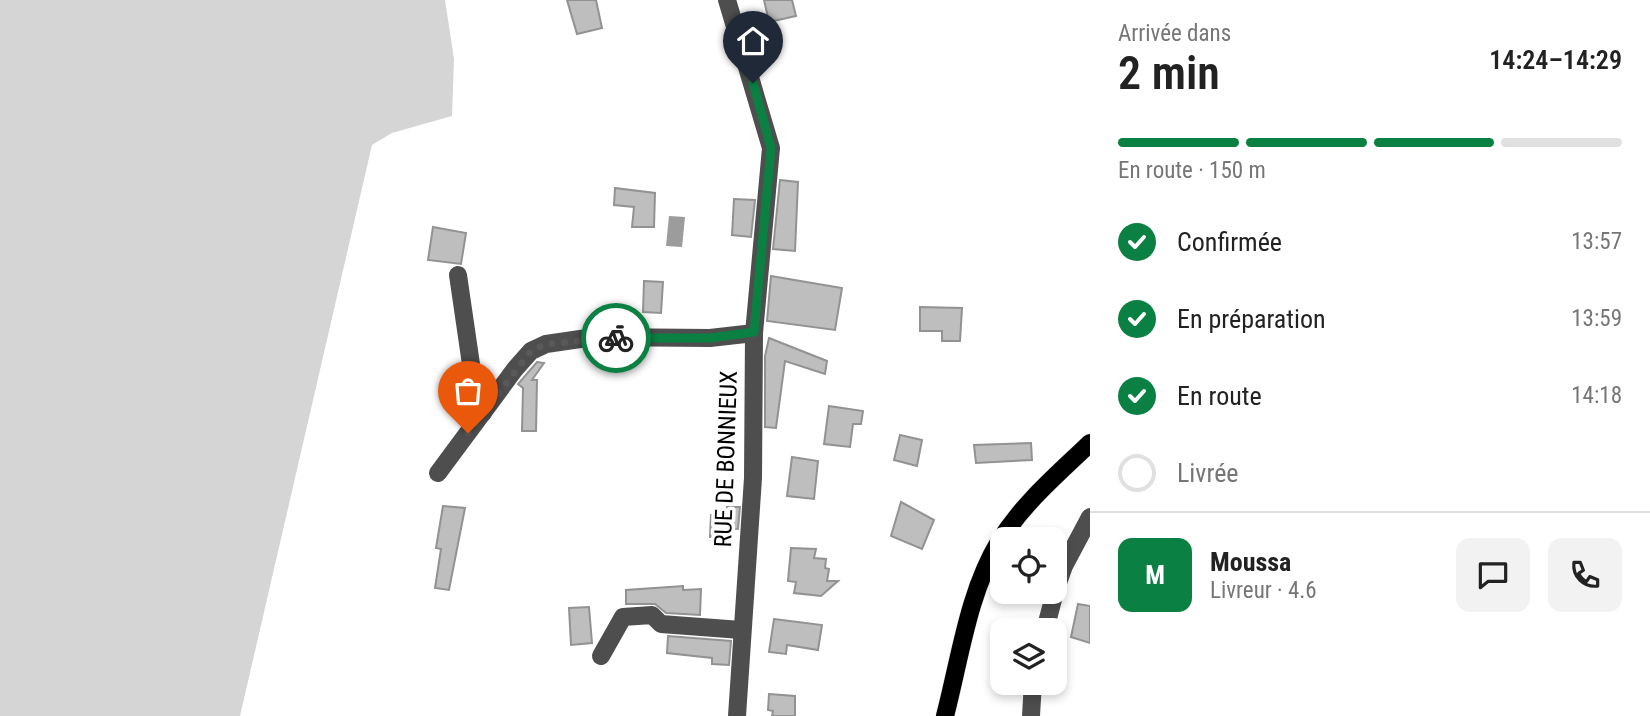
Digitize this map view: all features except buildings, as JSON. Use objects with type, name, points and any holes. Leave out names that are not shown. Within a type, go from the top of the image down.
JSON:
[{"type":"main road","points":[[945,716],[971,613],[987,566],[1000,542],[1033,498],[1090,443]]},
{"type":"street","name":"RUE DE BONNIEUX","points":[[727,0],[771,148],[754,332],[753,478],[737,716]]},
{"type":"street","points":[[458,275],[473,379],[482,413]]},
{"type":"street","points":[[438,473],[531,351],[546,344],[594,337],[710,338],[754,332]]},
{"type":"street","points":[[1067,559],[1090,517]]},
{"type":"street","points":[[601,656],[623,617],[652,615],[661,624],[741,630]]},
{"type":"street","points":[[1031,716],[1032,695]]},
{"type":"shaded area","points":[[0,0],[445,0],[454,59],[452,116],[392,133],[372,145],[240,716],[0,716]]},
{"type":"shaded area","points":[[669,216],[685,217],[682,247],[666,246]]},
{"type":"way so far","points":[[468,433],[531,351],[546,344],[594,337],[616,338]]},
{"type":"route","points":[[616,338],[710,338],[754,332],[771,148],[753,83]]}]
